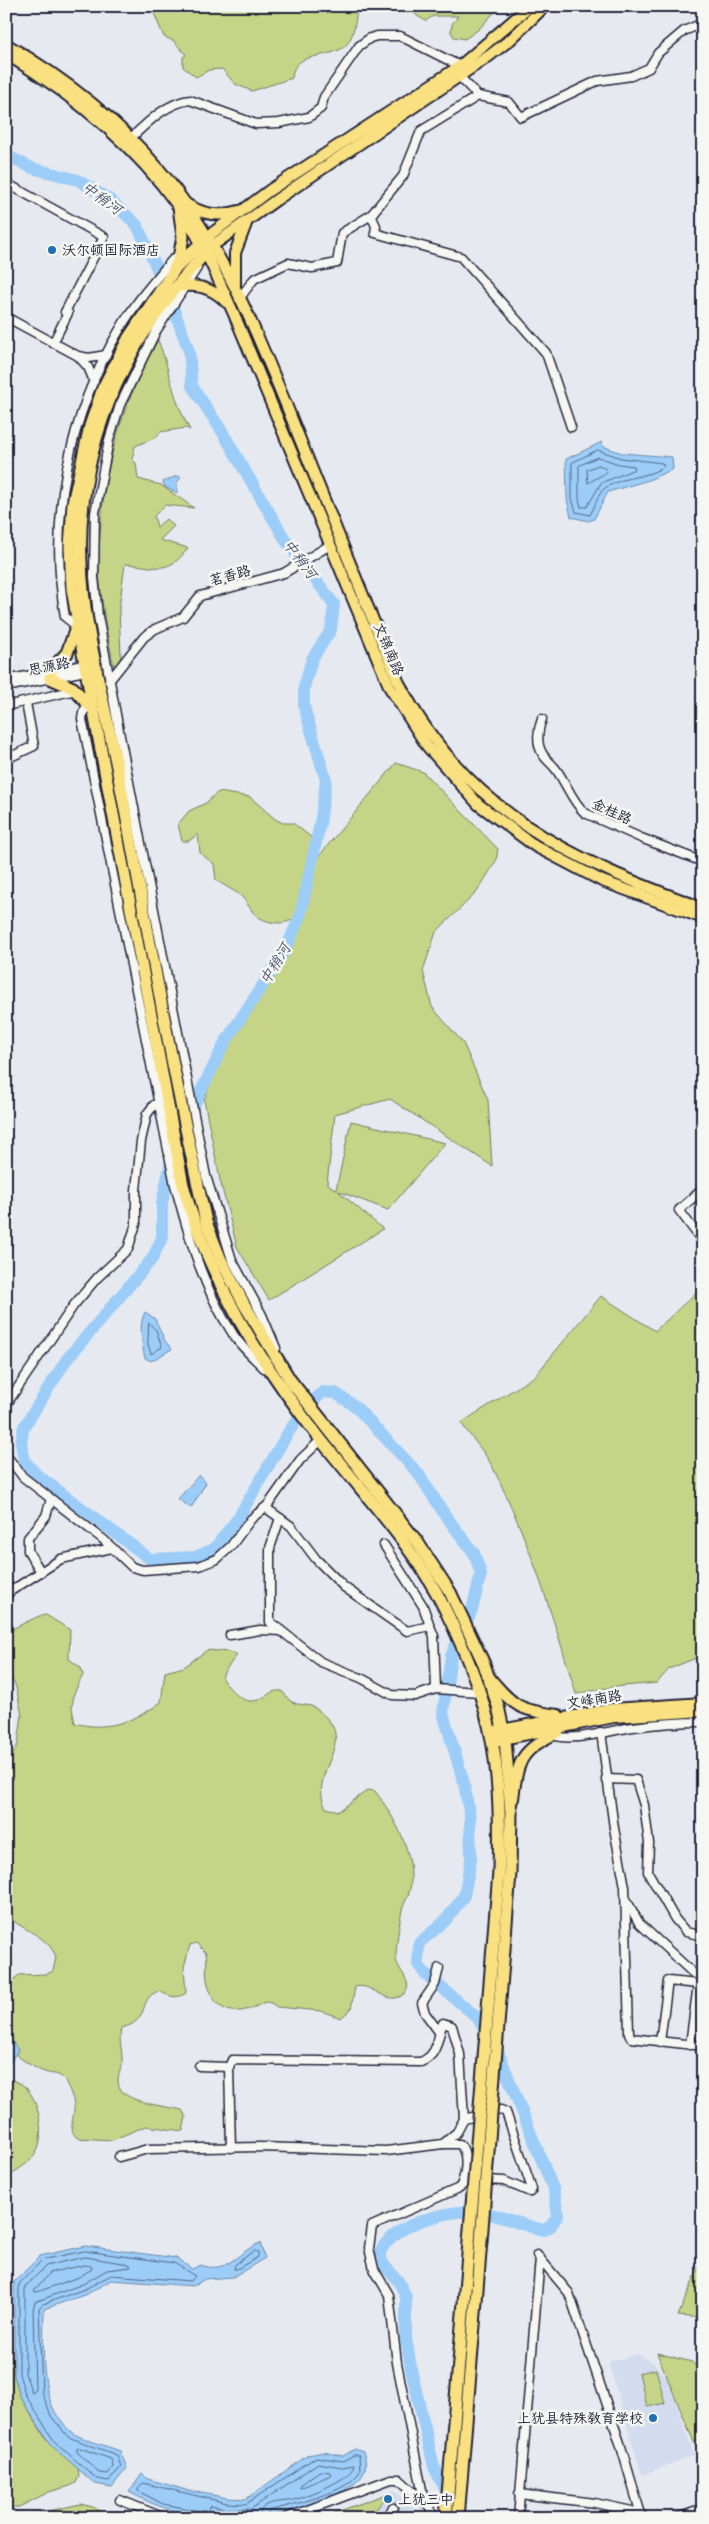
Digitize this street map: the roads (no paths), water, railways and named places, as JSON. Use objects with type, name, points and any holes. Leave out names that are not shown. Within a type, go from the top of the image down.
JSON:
[{"type":"highway","points":[[180,282],[176,257],[183,229],[182,205]]},
{"type":"highway","points":[[206,245],[180,282],[113,390],[98,430],[88,469],[80,549],[82,587],[91,667],[90,700],[95,713],[164,1078],[179,1185],[207,1260],[233,1309],[286,1384],[321,1440],[407,1547],[444,1608],[470,1667],[491,1737],[505,1873]]},
{"type":"highway","points":[[180,282],[146,308],[104,388],[90,426],[80,466],[73,503],[70,547],[77,627],[91,667],[105,682],[176,1075],[206,1222],[221,1260],[286,1384],[332,1432],[418,1543],[450,1592],[484,1664],[504,1734],[511,1812],[475,2241],[456,2395],[446,2518]]},
{"type":"highway","points":[[77,627],[67,653],[50,675],[90,700]]},
{"type":"highway","points":[[458,2518],[469,2394],[475,2241]]},
{"type":"main road","points":[[206,245],[247,207],[460,66],[530,6]]},
{"type":"main road","points":[[206,245],[250,219],[460,76],[511,39],[545,6]]},
{"type":"main road","points":[[6,44],[74,89],[130,139],[158,168],[206,245]]},
{"type":"main road","points":[[6,54],[68,95],[120,139],[182,205],[203,212],[217,214],[232,213],[247,207]]},
{"type":"main road","points":[[239,299],[234,281],[233,262],[237,244],[250,219]]},
{"type":"main road","name":"文锦南路","points":[[206,245],[239,299],[273,373],[398,680],[412,708],[435,741],[487,796],[538,835],[606,870],[703,908]]},
{"type":"main road","name":"文锦南路","points":[[206,245],[390,688],[426,746],[478,804],[535,846],[602,880],[703,918]]},
{"type":"main road","points":[[180,282],[201,286],[213,291],[227,303],[234,314]]},
{"type":"main road","points":[[488,1676],[514,1704],[527,1711],[570,1721]]},
{"type":"main road","name":"文峰南路","points":[[504,1734],[548,1733],[570,1721],[612,1708],[703,1703]]},
{"type":"main road","name":"文峰南路","points":[[491,1737],[570,1721],[703,1712]]},
{"type":"main road","points":[[511,1812],[520,1762],[529,1748],[548,1733]]},
{"type":"street","points":[[460,76],[478,96],[509,102],[521,117],[596,81],[631,76],[649,68],[658,53],[684,31],[698,26],[703,20]]},
{"type":"street","points":[[130,139],[156,114],[182,101],[190,100],[256,124],[280,123],[309,117],[321,108],[324,97],[347,61],[359,46],[370,38],[400,36],[460,66]]},
{"type":"street","points":[[239,299],[254,279],[275,271],[288,263],[312,268],[337,263],[342,234],[371,215],[403,176],[420,131],[478,96]]},
{"type":"street","points":[[6,183],[104,237],[65,312],[68,314],[53,343]]},
{"type":"street","points":[[371,215],[376,226],[375,233],[461,257],[546,353],[571,427]]},
{"type":"street","points":[[77,627],[65,617],[59,582],[61,511],[74,436],[106,354],[141,297],[176,257],[206,245]]},
{"type":"street","points":[[6,318],[78,356],[89,358],[106,354]]},
{"type":"street","points":[[154,325],[120,405],[109,440],[95,513],[94,578],[105,682],[186,1067],[208,1184],[232,1260],[262,1315],[286,1384]]},
{"type":"street","points":[[78,356],[88,367],[94,381]]},
{"type":"street","name":"茗香路","points":[[105,682],[144,637],[155,629],[183,617],[200,596],[284,573],[330,545]]},
{"type":"street","name":"思源路","points":[[6,687],[50,675],[91,667]]},
{"type":"street","name":"思源路","points":[[6,680],[50,675]]},
{"type":"street","points":[[6,706],[26,703],[76,690]]},
{"type":"street","points":[[90,700],[82,719],[158,1104],[179,1185]]},
{"type":"street","points":[[6,758],[34,746],[26,703]]},
{"type":"street","name":"金桂路","points":[[542,719],[539,727],[539,741],[542,754],[554,767],[578,807],[585,813],[641,838],[703,862]]},
{"type":"street","points":[[6,1415],[8,1402],[71,1310],[97,1278],[128,1249],[136,1224],[136,1190],[141,1141],[147,1114],[154,1105],[158,1104]]},
{"type":"street","points":[[703,1189],[679,1210],[703,1242]]},
{"type":"street","points":[[6,1455],[23,1477],[112,1548],[132,1567],[144,1570],[199,1566],[217,1559],[231,1546],[251,1519],[266,1508],[300,1460],[321,1440]]},
{"type":"street","points":[[41,1572],[28,1552],[28,1538],[46,1516],[51,1499]]},
{"type":"street","points":[[266,1508],[292,1526],[316,1559],[344,1587],[407,1631],[430,1626]]},
{"type":"street","points":[[280,1518],[270,1548],[270,1622],[321,1662],[361,1678],[392,1695],[415,1696],[436,1689],[478,1692]]},
{"type":"street","points":[[384,1544],[423,1606],[434,1636],[436,1689]]},
{"type":"street","points":[[6,1594],[61,1559],[112,1548]]},
{"type":"street","points":[[230,1635],[260,1630],[282,1631]]},
{"type":"street","points":[[548,1733],[566,1738],[658,1724],[703,1722]]},
{"type":"street","points":[[601,1732],[606,1778],[626,1899],[629,2033],[631,2038],[703,2046]]},
{"type":"street","points":[[606,1778],[636,1780],[644,1804],[649,1843],[648,1872],[675,1919],[686,1932],[703,1936]]},
{"type":"street","points":[[626,1899],[638,1923],[694,1974],[703,1977]]},
{"type":"street","points":[[439,1968],[435,1984],[422,2003],[425,2013],[440,2032]]},
{"type":"street","points":[[660,2042],[668,1980],[698,1984],[690,2045]]},
{"type":"street","points":[[231,2148],[229,2067],[232,2060],[421,2062],[430,2058],[436,2052],[444,2023],[452,2026],[460,2054],[464,2119],[457,2132],[443,2144]]},
{"type":"street","points":[[199,2066],[229,2067]]},
{"type":"street","points":[[433,2518],[423,2495],[399,2372],[390,2295],[374,2269],[369,2248],[372,2226],[460,2186],[471,2179],[504,2181],[530,2192],[532,2189],[506,2112],[501,2110],[464,2119]]},
{"type":"street","points":[[119,2157],[148,2149],[231,2148],[386,2151],[443,2144],[460,2144],[465,2151],[465,2174],[460,2186]]},
{"type":"street","points":[[518,2518],[539,2256],[569,2293],[620,2443],[642,2515]]},
{"type":"street","points":[[286,2518],[391,2479],[400,2479],[430,2508]]},
{"type":"street","points":[[519,2494],[595,2503],[642,2515]]},
{"type":"street","points":[[120,2500],[165,2518]]},
{"type":"street","points":[[384,2518],[394,2508]]},
{"type":"street","points":[[677,2518],[703,2509]]},
{"type":"water","points":[[602,442],[602,446],[622,453],[672,457],[673,469],[649,480],[608,492],[594,519],[589,521],[571,517],[567,499],[566,459]]},
{"type":"water","points":[[177,476],[181,477],[177,483],[177,493],[165,487],[163,482]]},
{"type":"water","points":[[145,1312],[155,1319],[165,1341],[172,1349],[151,1361],[145,1358],[142,1341],[141,1329]]},
{"type":"water","points":[[199,1475],[206,1483],[191,1508],[178,1499]]},
{"type":"water","points":[[6,2032],[18,2050],[8,2066],[6,2065]]},
{"type":"water","points":[[260,2243],[265,2258],[233,2277],[205,2279],[193,2286],[111,2280],[87,2294],[44,2309],[44,2358],[47,2390],[59,2419],[74,2434],[120,2451],[127,2468],[112,2487],[95,2484],[50,2444],[20,2396],[14,2375],[14,2282],[40,2256],[85,2246],[176,2258],[192,2269],[201,2265],[218,2267],[225,2265]]},
{"type":"water","points":[[355,2449],[363,2452],[366,2461],[362,2475],[352,2486],[330,2497],[274,2515],[230,2519],[192,2515],[170,2510],[129,2492],[142,2474],[148,2479],[186,2490],[228,2498],[246,2499],[308,2455],[323,2452],[343,2456]]},
{"type":"waterway","name":"中稍河","points":[[6,155],[32,168],[78,180],[110,200],[137,225],[166,288],[189,351],[192,386],[220,428],[286,541],[334,604],[331,630],[312,659],[304,687],[304,707],[326,780],[320,824],[300,916],[285,951],[226,1041],[184,1125],[171,1161],[162,1203],[162,1238],[152,1259],[67,1359],[24,1427],[21,1442],[24,1460],[36,1474],[150,1559],[195,1557],[214,1549],[238,1518],[289,1431],[309,1405],[323,1392],[335,1393],[355,1406],[418,1473],[445,1515],[474,1553],[481,1574],[472,1610],[451,1656],[443,1713],[464,1783],[470,1817],[471,1859],[464,1896],[445,1921],[419,1943],[418,1964],[425,1974],[478,2018],[499,2054],[554,2191],[558,2215],[551,2226],[544,2230],[480,2212],[467,2211],[438,2216],[422,2220],[395,2235],[385,2244],[379,2255],[384,2265],[399,2282],[406,2297],[406,2338],[412,2373],[434,2467],[450,2499]]},
{"type":"place","name":"沃尔顿国际酒店","points":[[52,250]]},
{"type":"place","name":"上犹县特殊教育学校","points":[[653,2418]]},
{"type":"place","name":"上犹三中","points":[[388,2499]]}]
